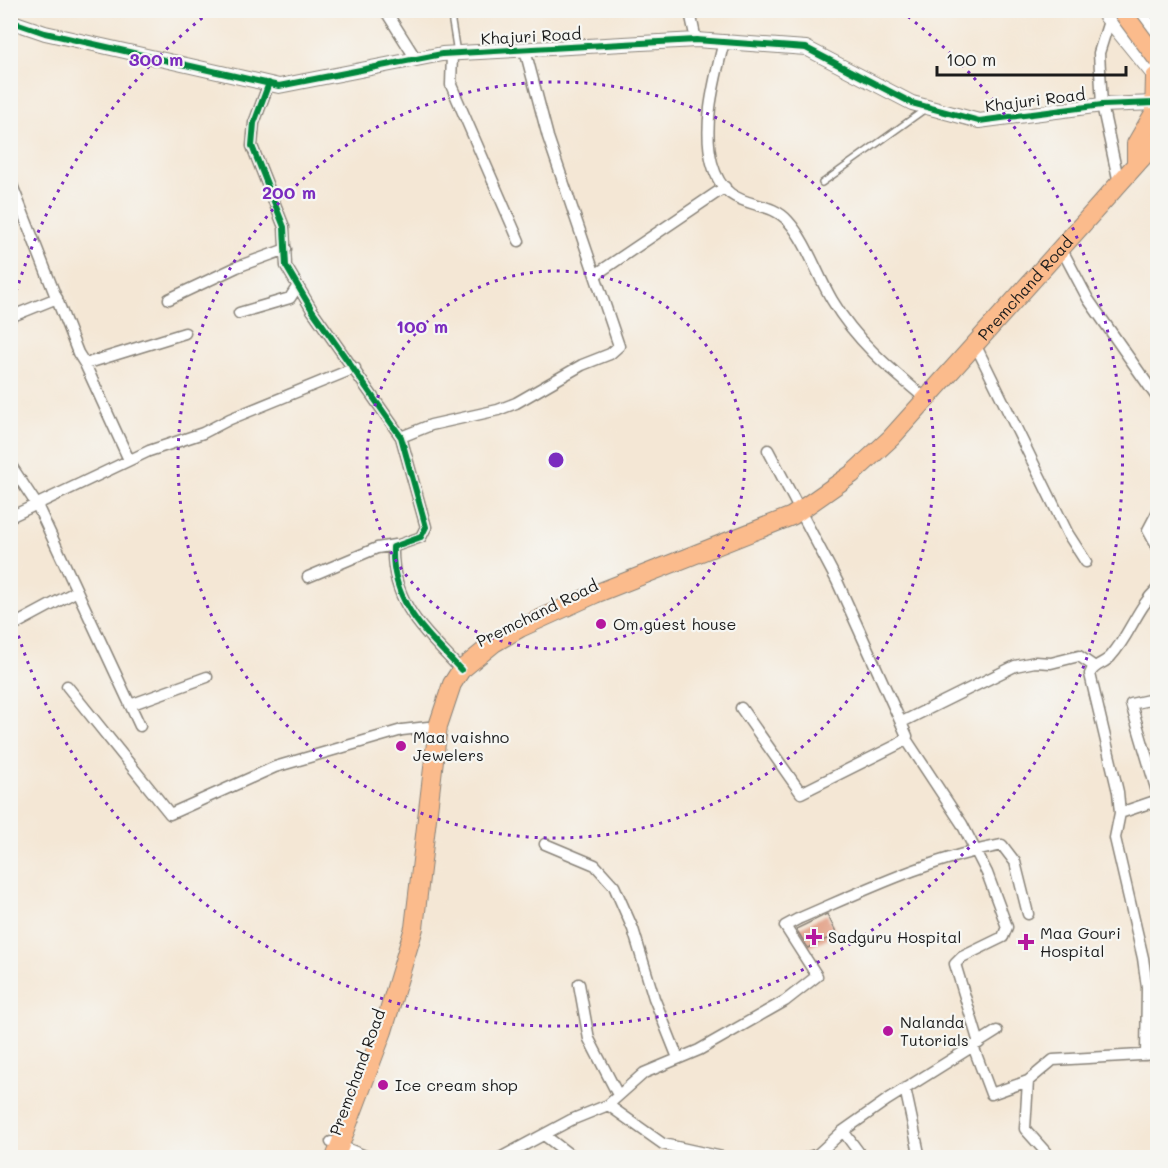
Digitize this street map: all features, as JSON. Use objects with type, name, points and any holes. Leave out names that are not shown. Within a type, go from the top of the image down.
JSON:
[{"type":"highway","points":[[1113,13],[1157,72],[1155,103],[1149,125],[1136,144],[1136,164]]},
{"type":"highway","name":"Premchand Road","points":[[333,1150],[376,1027],[400,937],[413,864],[428,727],[436,694],[457,666],[520,628],[595,594],[757,531],[870,460],[1158,140]]},
{"type":"highway","name":"Premchand Road","points":[[333,1150],[383,1031],[414,928],[438,726],[457,666]]},
{"type":"street","points":[[385,10],[416,59]]},
{"type":"street","points":[[1137,10],[1158,37]]},
{"type":"street","points":[[690,11],[696,40]]},
{"type":"street","points":[[1113,13],[1100,53],[1102,105],[1119,183]]},
{"type":"street","name":"Khajuri Road","points":[[10,21],[45,33],[279,86],[416,59],[455,54],[696,40],[806,48],[912,103],[979,122],[1102,105],[1155,103]]},
{"type":"street","points":[[724,41],[714,83],[709,131],[712,164],[725,187],[736,198],[748,204],[772,210],[788,221],[833,302],[859,340],[926,399]]},
{"type":"street","points":[[401,437],[431,425],[507,407],[615,350],[618,343],[548,137],[525,50]]},
{"type":"street","points":[[455,54],[451,85],[519,240]]},
{"type":"street","points":[[268,83],[254,123],[252,146],[281,218],[286,237],[286,266],[297,286],[401,437],[425,516],[426,531],[421,537],[377,548],[308,577]]},
{"type":"street","points":[[10,180],[14,199],[129,460]]},
{"type":"street","points":[[595,275],[725,187]]},
{"type":"street","points":[[1061,248],[1088,299],[1158,399]]},
{"type":"street","points":[[169,299],[237,267],[286,249]]},
{"type":"street","points":[[239,313],[290,298],[297,286]]},
{"type":"street","points":[[10,317],[57,298]]},
{"type":"street","points":[[85,364],[185,333]]},
{"type":"street","points":[[975,344],[1068,534],[1086,562]]},
{"type":"street","points":[[10,517],[129,460],[203,434],[230,419],[355,368]]},
{"type":"street","points":[[768,450],[837,581],[902,722],[906,739],[962,825],[987,873],[1007,932],[1004,937],[962,957],[955,964],[991,1094],[1028,1081],[1053,1060],[1158,1054]]},
{"type":"street","points":[[10,464],[37,505],[140,726]]},
{"type":"street","points":[[1158,511],[1148,530],[1158,548]]},
{"type":"street","points":[[395,545],[393,550],[398,587],[404,605],[457,666]]},
{"type":"street","points":[[1146,1055],[1147,987],[1143,958],[1115,838],[1120,813],[1118,792],[1089,674],[1110,657],[1140,608],[1158,588]]},
{"type":"street","points":[[10,627],[77,591]]},
{"type":"street","points":[[902,722],[988,678],[1027,663],[1051,663],[1079,656],[1095,667]]},
{"type":"street","points":[[130,705],[207,676]]},
{"type":"street","points":[[67,686],[170,814],[275,767],[402,730],[428,727]]},
{"type":"street","points":[[1120,813],[1158,797],[1131,704],[1158,698]]},
{"type":"street","points":[[741,708],[801,793],[906,739]]},
{"type":"street","points":[[546,844],[595,865],[614,886],[633,929],[654,998],[678,1058]]},
{"type":"street","points":[[500,1158],[608,1105],[644,1072],[699,1050],[734,1027],[785,1001],[817,976],[786,926],[866,890],[975,850],[1002,845],[1015,862],[1028,914]]},
{"type":"street","points":[[579,984],[589,1039],[618,1095]]},
{"type":"street","points":[[806,1158],[818,1154],[843,1131],[905,1088],[997,1031]]},
{"type":"street","points":[[1028,1081],[1025,1129],[1052,1158]]},
{"type":"street","points":[[905,1088],[920,1158]]},
{"type":"street","points":[[608,1105],[663,1144],[675,1158]]},
{"type":"street","points":[[843,1131],[863,1158]]},
{"type":"street","points":[[544,1135],[573,1158]]},
{"type":"street","points":[[663,1144],[727,1158]]},
{"type":"street","points":[[333,1150],[370,1158]]},
{"type":"lane","points":[[450,10],[455,54]]},
{"type":"lane","points":[[822,183],[928,107]]},
{"type":"building","points":[[827,914],[837,934],[808,948],[796,929]]},
{"type":"cycle path","points":[[10,21],[45,33],[279,86],[442,54],[696,40],[806,48],[912,103],[979,121],[1102,105],[1155,103]]},
{"type":"cycle path","points":[[269,83],[254,123],[252,146],[284,227],[286,266],[312,310],[401,437],[426,527],[421,537],[393,547],[398,585],[413,616],[461,670]]},
{"type":"place","name":"Om guest house","points":[[601,624]]},
{"type":"place","name":"Maa vaishno Jewelers","points":[[401,746]]},
{"type":"place","name":"Sadguru Hospital","points":[[814,937]]},
{"type":"place","name":"Maa Gouri Hospital","points":[[1026,942]]},
{"type":"place","name":"Nalanda Tutorials","points":[[888,1031]]},
{"type":"place","name":"Ice cream shop","points":[[383,1085]]}]
